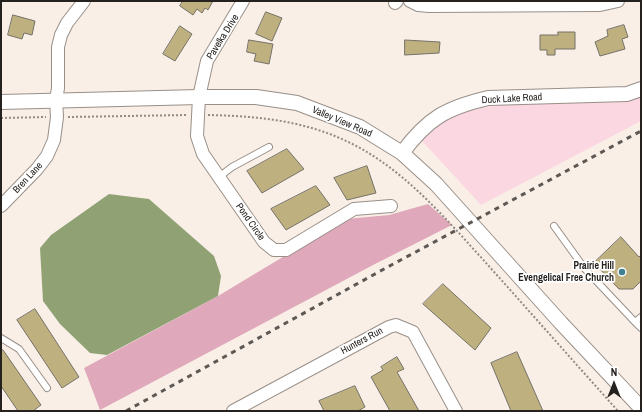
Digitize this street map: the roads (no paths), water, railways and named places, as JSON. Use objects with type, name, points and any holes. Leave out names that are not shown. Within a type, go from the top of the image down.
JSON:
[{"type":"street","name":"Bren Lane","points":[[1,206],[37,170],[47,156],[54,140],[57,117],[56,100],[58,88],[58,47],[61,35],[67,23],[84,1]]},
{"type":"street","name":"Pavelka Drive","points":[[200,97],[207,61],[243,1]]},
{"type":"street","points":[[410,1],[418,5],[429,6],[600,5],[618,1]]},
{"type":"street","name":"Duck Lake Road","points":[[402,153],[416,134],[432,120],[450,109],[471,102],[488,98],[622,94],[641,89]]},
{"type":"street","name":"Pond Circle","points":[[200,97],[197,136],[203,154],[264,242],[274,250],[286,250],[354,209],[391,206]]},
{"type":"street","name":"Valley View Road","points":[[1,102],[256,97],[297,103],[360,127],[402,153],[436,184],[560,323],[641,408]]},
{"type":"street","name":"Hunters Run","points":[[233,411],[389,327],[396,325],[413,332],[456,411]]},
{"type":"lane","points":[[219,177],[232,167],[270,147]]},
{"type":"lane","points":[[554,226],[585,269],[641,328]]},
{"type":"lane","points":[[635,322],[641,317]]},
{"type":"lane","points":[[1,338],[20,349],[47,388]]},
{"type":"railway","points":[[126,411],[384,269],[641,131]]},
{"type":"place","name":"Prairie Hill Evengelical Free Church","points":[[622,272]]}]
